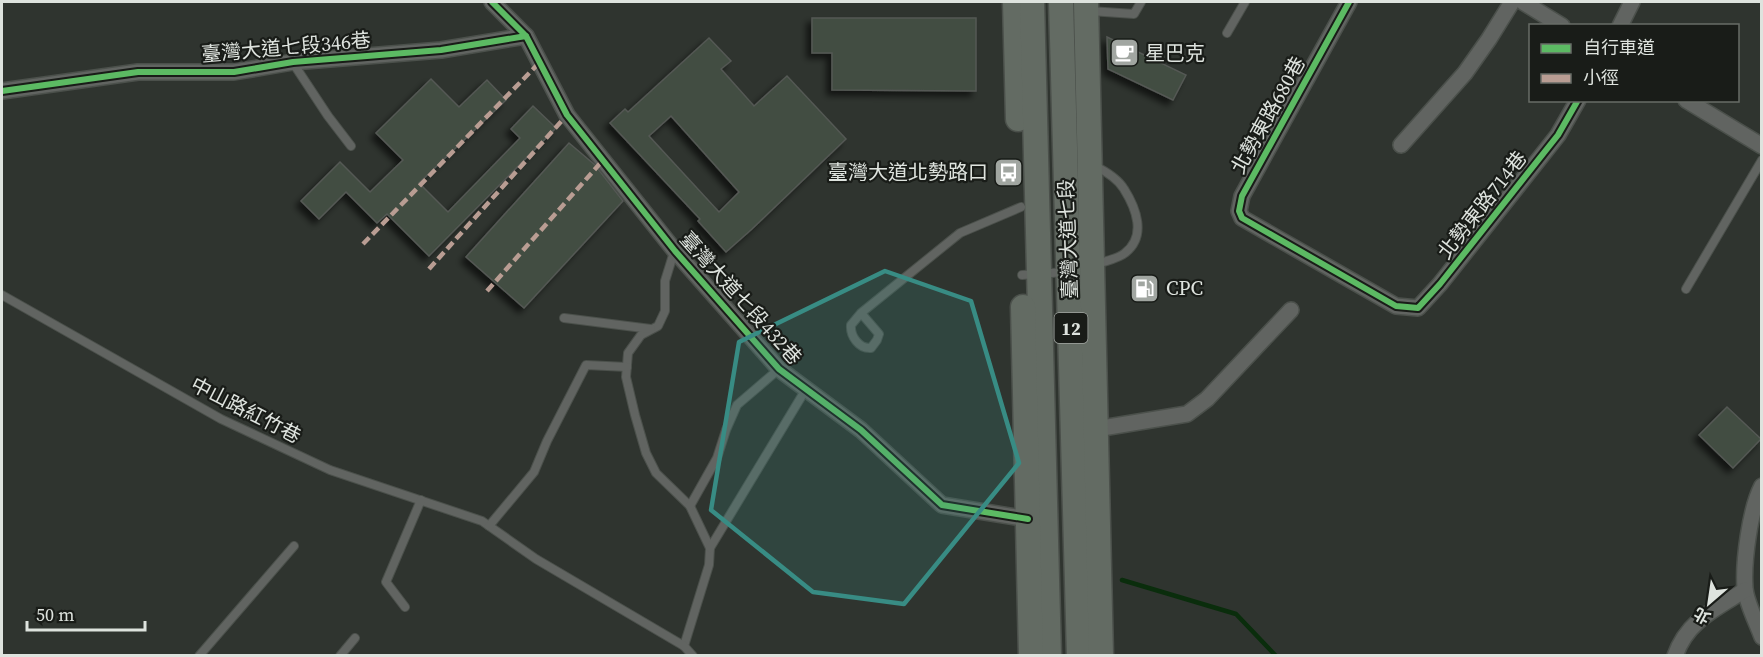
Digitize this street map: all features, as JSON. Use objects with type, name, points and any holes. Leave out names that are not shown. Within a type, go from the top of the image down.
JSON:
[{"type":"main road","name":"臺灣大道七段","points":[[1015,2],[1021,207],[1031,274],[1049,656]]},
{"type":"main road","name":"臺灣大道七段","points":[[1031,656],[1028,519],[1032,2]]},
{"type":"main road","name":"臺灣大道七段","points":[[1061,2],[1066,163],[1080,269],[1096,429],[1101,656]]},
{"type":"main road","name":"臺灣大道七段","points":[[1079,656],[1080,269],[1090,164],[1086,6]]},
{"type":"street","points":[[492,2],[526,36]]},
{"type":"street","name":"北勢東路680巷","points":[[1349,2],[1242,196],[1239,211],[1242,218],[1396,306]]},
{"type":"street","points":[[1401,145],[1465,73],[1512,2]]},
{"type":"street","points":[[1524,2],[1559,24]]},
{"type":"street","points":[[1621,24],[1632,2]]},
{"type":"street","name":"臺灣大道七段346巷","points":[[2,91],[138,72],[234,72],[292,62],[441,50],[526,36]]},
{"type":"street","name":"臺灣大道七段432巷","points":[[526,36],[567,115],[675,250],[779,369],[861,430],[942,505],[1028,519]]},
{"type":"street","name":"北勢東路714巷","points":[[1396,306],[1418,308],[1440,284],[1558,135],[1577,102]]},
{"type":"street","points":[[1689,102],[1761,148]]},
{"type":"street","points":[[1096,429],[1186,414],[1207,399],[1291,310]]},
{"type":"street","points":[[1761,486],[1756,496],[1747,547],[1745,590],[1761,637]]},
{"type":"street","points":[[1675,656],[1680,641],[1692,625],[1745,590]]},
{"type":"lane","points":[[1086,6],[1134,14],[1141,2]]},
{"type":"lane","points":[[1227,33],[1245,2]]},
{"type":"lane","points":[[292,62],[351,146]]},
{"type":"lane","points":[[1686,290],[1761,148]]},
{"type":"lane","points":[[1031,274],[1080,269],[1125,253],[1135,238],[1139,221],[1124,187],[1104,171],[1090,164],[1066,163]]},
{"type":"lane","points":[[861,313],[960,233],[1021,207]]},
{"type":"lane","points":[[675,250],[665,280],[665,311],[658,326],[641,335],[628,353],[626,377],[646,453],[656,473],[690,506],[710,548]]},
{"type":"lane","name":"中山路紅竹巷","points":[[2,295],[221,419],[330,470],[482,521],[536,559],[684,646],[693,656]]},
{"type":"lane","points":[[564,318],[651,329]]},
{"type":"lane","points":[[489,526],[534,472],[547,441],[586,365],[627,367]]},
{"type":"lane","points":[[690,506],[717,458],[737,405],[779,369]]},
{"type":"lane","points":[[684,646],[709,565],[710,548],[806,390]]},
{"type":"lane","points":[[405,607],[386,582],[421,500]]},
{"type":"lane","points":[[199,656],[294,546]]},
{"type":"lane","points":[[340,656],[355,638]]},
{"type":"highlighted area","points":[[885,271],[971,301],[1019,463],[904,604],[813,592],[711,510],[739,342]]},
{"type":"building","points":[[812,18],[976,18],[976,91],[832,90],[832,53],[812,53]]},
{"type":"building","name":"星巴克","points":[[1107,37],[1186,75],[1173,100],[1108,69]]},
{"type":"building","points":[[709,38],[731,61],[721,69],[754,106],[787,76],[846,139],[726,252],[698,221],[700,219],[610,123],[625,109],[628,112]],"holes":[[[671,116],[739,192],[719,212],[649,136]]]},
{"type":"building","points":[[431,79],[459,107],[487,80],[506,100],[419,183],[448,212],[520,138],[511,129],[533,106],[556,128],[429,256],[387,214],[377,223],[346,192],[319,219],[301,201],[340,162],[370,192],[403,160],[376,133]]},
{"type":"building","points":[[569,143],[595,165],[623,201],[524,308],[466,257]]},
{"type":"building","points":[[1727,407],[1761,439],[1733,468],[1699,435]]},
{"type":"waterway","points":[[1122,580],[1236,614],[1276,656]]},
{"type":"marked path","points":[[363,244],[540,62]]},
{"type":"marked path","points":[[429,269],[567,115]]},
{"type":"marked path","points":[[487,291],[604,159]]},
{"type":"cycle path","points":[[492,2],[526,36],[567,115],[675,251],[779,369],[861,430],[942,505],[1028,519]]},
{"type":"cycle path","points":[[1349,2],[1242,196],[1239,211],[1242,218],[1396,306],[1418,308],[1440,284],[1558,135],[1577,102]]},
{"type":"cycle path","points":[[2,91],[138,72],[234,72],[293,62],[441,50],[526,36]]},
{"type":"place","name":"星巴克","points":[[1124,53]]},
{"type":"place","name":"臺灣大道北勢路口","points":[[1009,172]]},
{"type":"place","name":"CPC","points":[[1145,288]]}]
